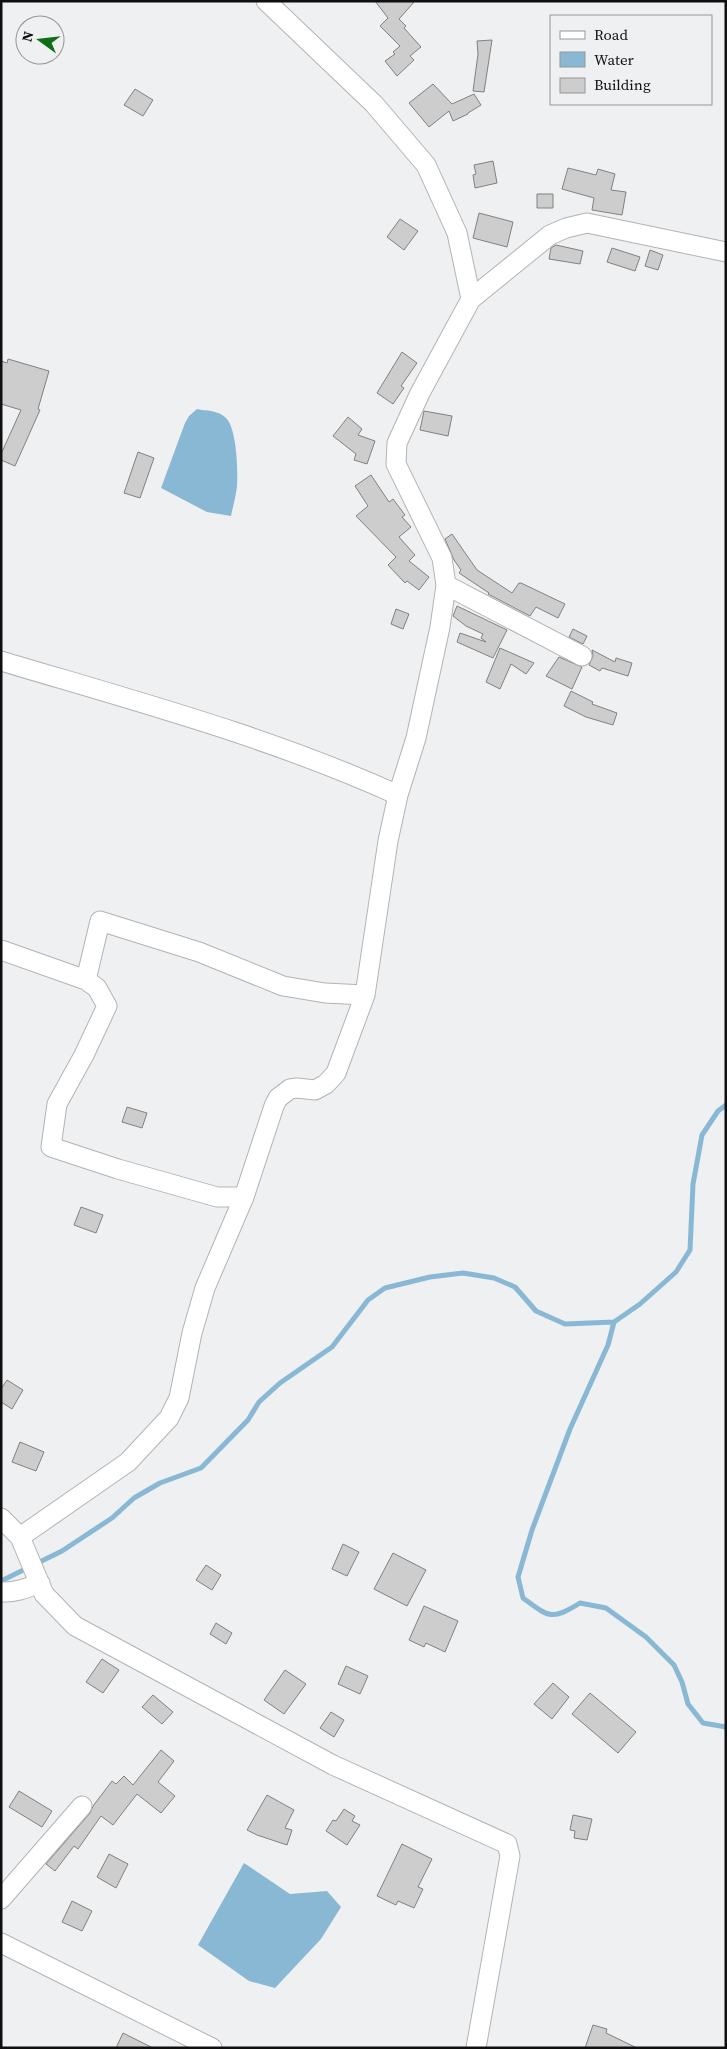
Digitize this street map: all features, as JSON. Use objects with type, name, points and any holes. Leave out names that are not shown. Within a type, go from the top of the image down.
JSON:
[{"type":"street","points":[[266,1],[374,104],[426,165],[457,233],[471,299]]},
{"type":"street","points":[[23,1543],[128,1462],[169,1418],[179,1398],[192,1333],[206,1288],[244,1197],[278,1098],[290,1089],[315,1090],[326,1084],[336,1073],[365,995],[388,841],[398,795],[416,738],[440,627],[446,585],[442,558],[396,464],[397,443],[420,393],[471,299],[550,235],[566,228],[587,223],[726,252]]},
{"type":"street","points":[[446,585],[582,656]]},
{"type":"street","points":[[1,660],[128,698],[287,750],[398,795]]},
{"type":"street","points":[[86,980],[100,921],[199,952],[283,986],[325,993],[365,995]]},
{"type":"street","points":[[1,950],[86,980],[97,988],[106,1006],[84,1055],[56,1104],[51,1147],[118,1169],[218,1197],[244,1197]]},
{"type":"street","points":[[1,1518],[23,1543],[44,1594],[75,1626],[333,1765],[507,1844],[510,1856],[476,2048]]},
{"type":"street","points":[[1,1592],[14,1591],[38,1579]]},
{"type":"street","points":[[1,1899],[82,1806]]},
{"type":"street","points":[[1,1944],[212,2048]]},
{"type":"water","points":[[197,409],[216,412],[223,415],[230,423],[235,440],[237,461],[236,494],[231,516],[207,512],[161,488],[185,423],[189,416]]},
{"type":"water","points":[[244,1863],[290,1894],[327,1891],[341,1907],[321,1939],[275,1988],[249,1981],[198,1945]]},
{"type":"building","points":[[375,1],[415,1],[399,19],[406,26],[404,28],[421,47],[410,56],[414,60],[397,76],[385,61],[395,54],[393,52],[400,46],[380,26],[388,18]]},
{"type":"building","points":[[492,40],[484,92],[473,91],[478,54],[477,41]]},
{"type":"building","points":[[433,84],[452,104],[474,94],[481,105],[453,121],[449,111],[429,127],[409,103]]},
{"type":"building","points":[[135,89],[153,100],[143,116],[124,105]]},
{"type":"building","points":[[493,161],[497,183],[475,188],[473,175],[476,174],[474,165]]},
{"type":"building","points":[[568,168],[596,175],[598,169],[615,174],[611,190],[626,192],[622,215],[592,210],[594,198],[562,189]]},
{"type":"building","points":[[537,194],[553,194],[553,208],[537,208]]},
{"type":"building","points":[[479,213],[513,222],[507,247],[473,238]]},
{"type":"building","points":[[400,219],[418,231],[404,250],[387,237]]},
{"type":"building","points":[[556,245],[583,251],[580,264],[549,259],[551,248]]},
{"type":"building","points":[[612,248],[640,257],[635,271],[607,262]]},
{"type":"building","points":[[650,250],[663,255],[658,270],[645,266]]},
{"type":"building","points":[[402,352],[417,363],[401,386],[404,388],[393,404],[377,393]]},
{"type":"building","points":[[8,359],[49,371],[38,409],[40,410],[15,466],[1,460],[1,454],[21,410],[1,404],[1,361],[7,363]]},
{"type":"building","points":[[424,411],[452,416],[448,436],[420,430]]},
{"type":"building","points":[[348,417],[362,429],[358,435],[375,441],[367,464],[354,460],[356,454],[333,436]]},
{"type":"building","points":[[138,452],[154,458],[140,498],[124,493]]},
{"type":"building","points":[[371,475],[389,502],[393,499],[405,515],[402,517],[411,527],[399,537],[415,555],[409,561],[429,577],[419,590],[407,581],[405,583],[388,565],[396,557],[356,516],[368,506],[355,486]]},
{"type":"building","points":[[452,534],[477,570],[512,593],[521,583],[565,604],[558,618],[536,607],[530,616],[488,594],[459,573],[461,570],[454,560],[445,539]]},
{"type":"building","points":[[457,606],[507,630],[493,658],[457,642],[460,633],[486,642],[481,638],[483,634],[466,626],[453,616]]},
{"type":"building","points":[[396,609],[409,614],[403,629],[391,624]]},
{"type":"building","points":[[573,629],[587,636],[583,644],[569,637]]},
{"type":"building","points":[[500,648],[534,663],[526,674],[511,664],[500,689],[486,682]]},
{"type":"building","points":[[592,650],[615,662],[616,658],[632,663],[628,676],[602,668],[600,671],[589,665],[593,656]]},
{"type":"building","points":[[559,657],[582,667],[572,689],[546,676]]},
{"type":"building","points":[[571,691],[593,702],[592,704],[617,713],[613,725],[586,717],[564,706]]},
{"type":"building","points":[[127,1107],[147,1113],[142,1128],[122,1122]]},
{"type":"building","points":[[81,1207],[103,1215],[96,1233],[74,1225]]},
{"type":"building","points":[[7,1380],[23,1390],[12,1409],[1,1402],[1,1389]]},
{"type":"building","points":[[20,1442],[44,1452],[36,1471],[12,1462]]},
{"type":"building","points":[[343,1544],[359,1552],[347,1576],[332,1569]]},
{"type":"building","points":[[393,1553],[426,1570],[407,1606],[374,1589]]},
{"type":"building","points":[[206,1565],[221,1575],[212,1590],[196,1580]]},
{"type":"building","points":[[424,1606],[458,1621],[445,1652],[426,1643],[424,1647],[409,1640]]},
{"type":"building","points":[[216,1623],[232,1633],[226,1644],[210,1634]]},
{"type":"building","points":[[102,1659],[119,1670],[103,1693],[86,1682]]},
{"type":"building","points":[[346,1666],[368,1676],[360,1694],[338,1684]]},
{"type":"building","points":[[285,1670],[306,1684],[284,1714],[264,1700]]},
{"type":"building","points":[[553,1683],[569,1697],[552,1719],[534,1704]]},
{"type":"building","points":[[590,1693],[636,1732],[618,1753],[572,1714]]},
{"type":"building","points":[[153,1695],[173,1712],[162,1724],[142,1707]]},
{"type":"building","points":[[331,1712],[344,1720],[334,1737],[320,1728]]},
{"type":"building","points":[[161,1750],[174,1761],[158,1782],[175,1796],[161,1813],[137,1794],[113,1825],[101,1816],[78,1849],[74,1846],[55,1871],[46,1864],[90,1813],[112,1781],[116,1784],[124,1776],[133,1785]]},
{"type":"building","points":[[19,1791],[52,1811],[42,1827],[9,1807]]},
{"type":"building","points":[[267,1795],[294,1810],[285,1828],[292,1830],[287,1845],[247,1830]]},
{"type":"building","points":[[344,1809],[355,1816],[352,1821],[360,1825],[347,1845],[326,1831],[333,1820],[336,1821]]},
{"type":"building","points":[[573,1815],[592,1819],[587,1840],[574,1838],[575,1831],[570,1830]]},
{"type":"building","points":[[402,1844],[432,1859],[418,1887],[423,1889],[414,1908],[398,1901],[396,1905],[377,1896]]},
{"type":"building","points":[[109,1854],[128,1864],[116,1888],[97,1877]]},
{"type":"building","points":[[72,1901],[92,1911],[82,1931],[62,1922]]},
{"type":"building","points":[[593,2025],[607,2029],[606,2033],[637,2048],[585,2048]]},
{"type":"building","points":[[123,2033],[153,2048],[116,2048]]},
{"type":"waterway","points":[[726,1105],[718,1111],[702,1135],[693,1184],[690,1250],[676,1272],[640,1304],[614,1322],[608,1345],[570,1429],[532,1530],[518,1577],[523,1598],[545,1613],[556,1614],[580,1603],[606,1608],[646,1637],[674,1665],[682,1682],[688,1704],[703,1723],[726,1727]]},
{"type":"waterway","points":[[1,1581],[62,1551],[112,1518],[134,1498],[160,1483],[201,1468],[248,1420],[259,1402],[280,1383],[332,1347],[368,1300],[385,1288],[430,1277],[463,1273],[494,1278],[515,1287],[536,1311],[565,1324],[614,1322]]}]
